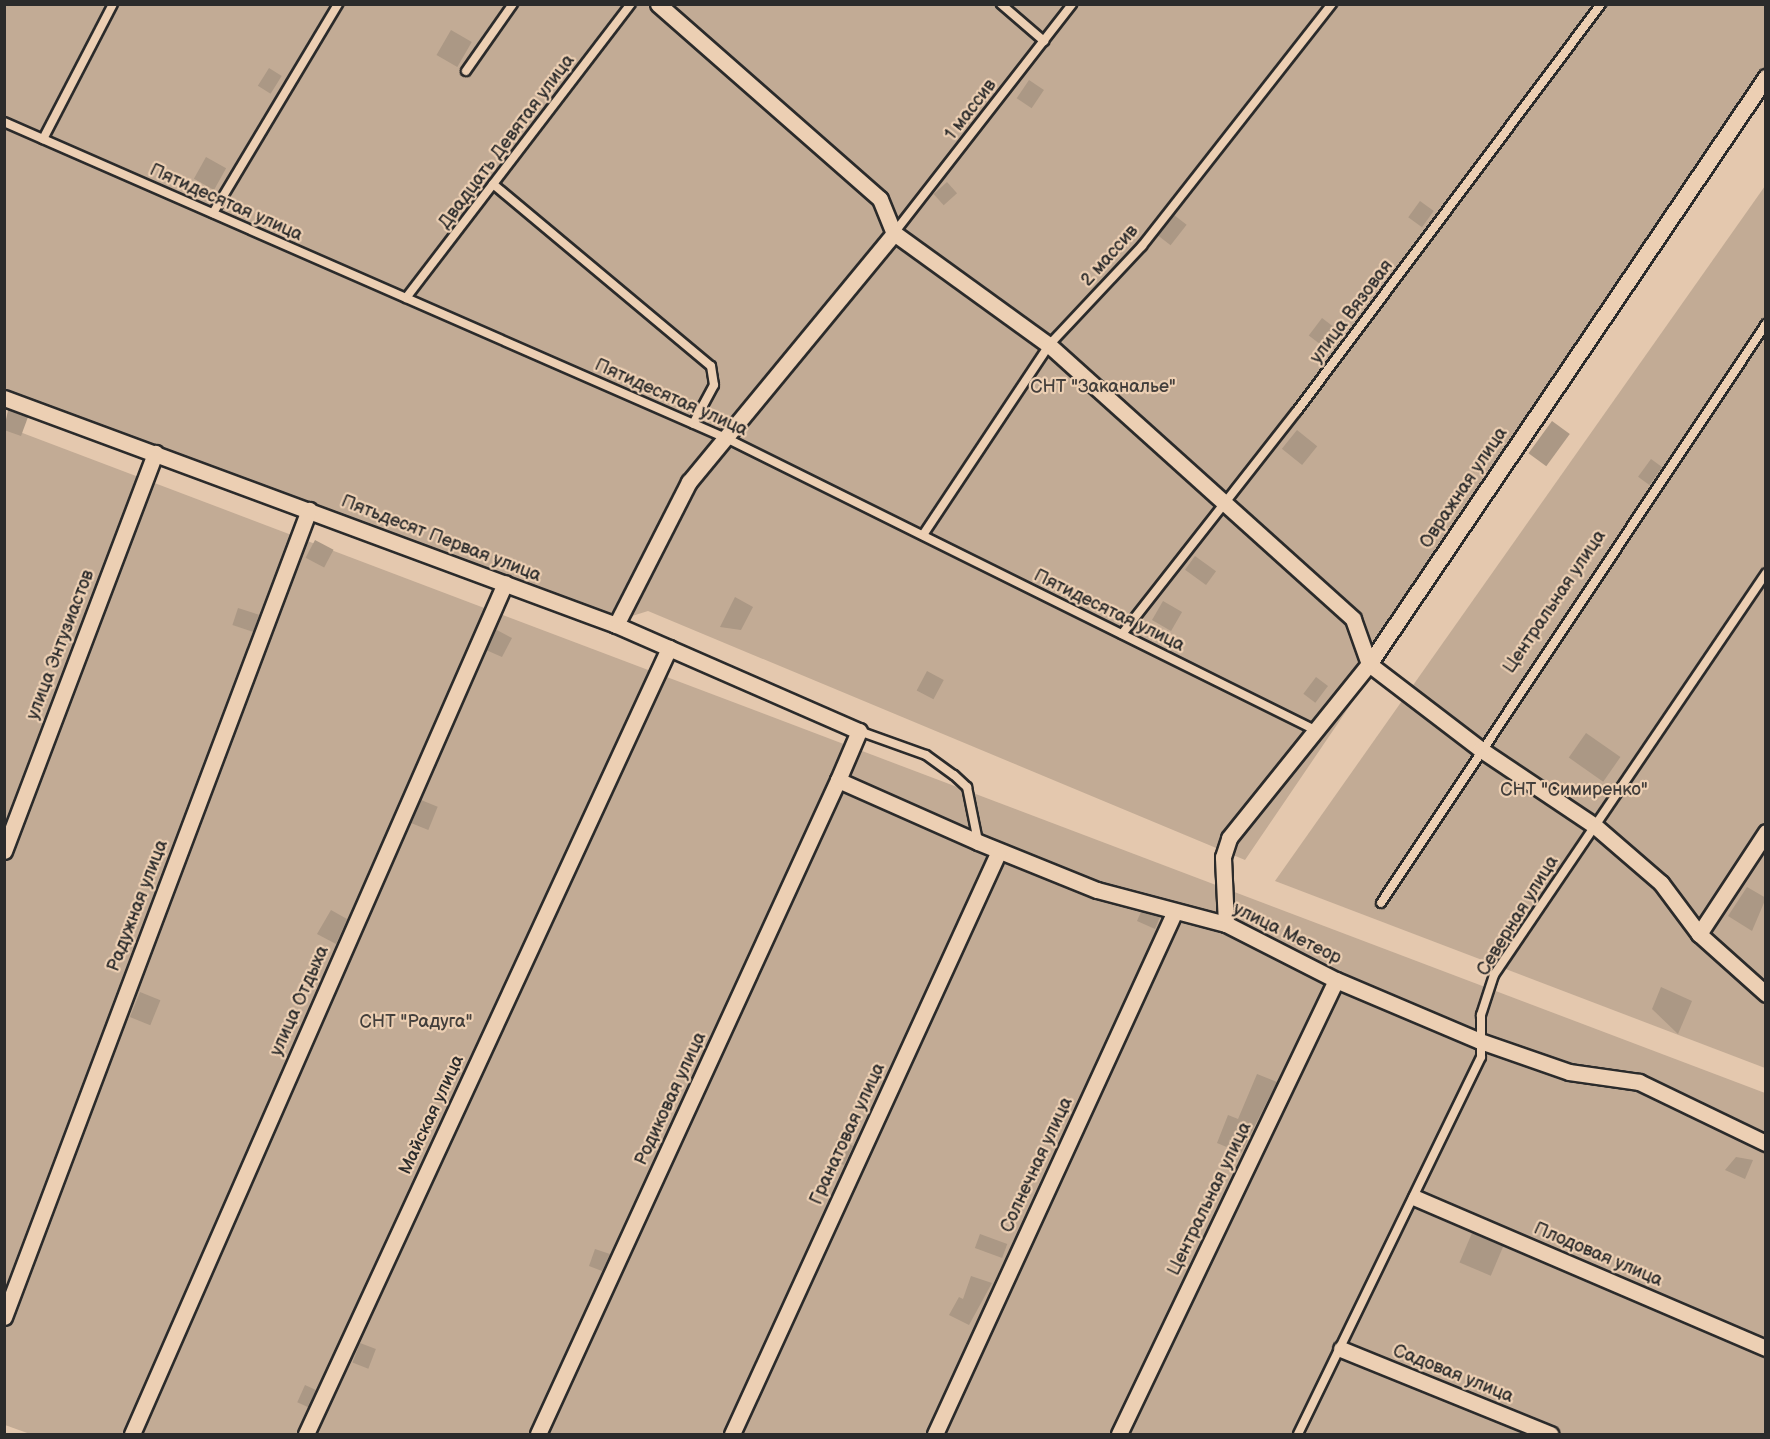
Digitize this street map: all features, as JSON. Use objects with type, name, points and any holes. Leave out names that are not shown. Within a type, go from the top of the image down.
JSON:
[{"type":"street","points":[[658,4],[880,199],[894,233],[1049,345],[1220,503],[1353,619],[1369,664],[1480,750],[1595,826],[1661,883],[1699,934],[1766,994]]},
{"type":"street","name":"Овражная улица","points":[[1226,924],[1223,857],[1229,838],[1313,729],[1369,664],[1766,77]]},
{"type":"street","points":[[616,625],[689,482],[728,439],[894,233]]},
{"type":"street","name":"Пятьдесят Первая улица","points":[[4,398],[616,625],[859,731]]},
{"type":"street","name":"улица Энтузиастов","points":[[4,850],[155,453]]},
{"type":"street","name":"Радужная улица","points":[[4,1317],[309,510]]},
{"type":"street","name":"улица Отдыха","points":[[132,1434],[505,583]]},
{"type":"street","name":"Майская улица","points":[[306,1434],[669,648]]},
{"type":"street","points":[[838,780],[859,731]]},
{"type":"street","name":"улица Метеор","points":[[838,780],[999,851],[1097,890],[1226,924],[1336,980],[1480,1041],[1569,1072],[1639,1082],[1766,1143]]},
{"type":"street","name":"Родиковая улица","points":[[538,1434],[838,780]]},
{"type":"street","points":[[1699,934],[1766,832]]},
{"type":"street","name":"Гранатовая улица","points":[[732,1434],[999,851]]},
{"type":"street","name":"Солнечная улица","points":[[935,1434],[1175,911]]},
{"type":"street","name":"Центральная улица","points":[[1119,1434],[1336,980]]},
{"type":"street","name":"Плодовая улица","points":[[1416,1198],[1766,1348]]},
{"type":"street","name":"Садовая улица","points":[[1341,1349],[1550,1434]]},
{"type":"lane","points":[[43,138],[113,4]]},
{"type":"lane","points":[[213,213],[338,4]]},
{"type":"lane","points":[[466,72],[513,4]]},
{"type":"lane","name":"Двадцать Девятая улица","points":[[406,298],[631,4]]},
{"type":"lane","points":[[1001,4],[1044,41]]},
{"type":"lane","name":"1 массив","points":[[894,233],[1072,4]]},
{"type":"lane","name":"2 массив","points":[[923,536],[1049,345],[1142,246],[1332,4]]},
{"type":"lane","name":"улица Вязовая","points":[[1122,634],[1220,503],[1297,411],[1601,4]]},
{"type":"lane","name":"Пятидесятая улица","points":[[4,122],[728,439],[1313,729]]},
{"type":"lane","points":[[493,184],[711,366],[714,385],[693,424]]},
{"type":"lane","name":"Центральная улица","points":[[1381,903],[1480,750],[1766,324]]},
{"type":"lane","name":"Северная улица","points":[[1298,1434],[1416,1198],[1481,1057],[1481,1015],[1494,975],[1766,573]]},
{"type":"lane","points":[[859,731],[926,755],[967,787],[978,842]]},
{"type":"green space","name":"СНТ \"Заканалье\"","points":[[4,5],[1765,5],[1765,95],[1245,860],[648,611],[597,627],[5,401]]},
{"type":"green space","name":"СНТ \"Симиренко\"","points":[[1765,186],[1765,1068],[1275,881]]},
{"type":"green space","name":"СНТ \"Радуга\"","points":[[4,426],[1765,1093],[1765,1434],[30,1434],[5,1425]]},
{"type":"building","points":[[451,30],[472,42],[457,67],[436,55]]},
{"type":"building","points":[[269,68],[282,76],[271,94],[258,86]]},
{"type":"building","points":[[1029,80],[1044,90],[1032,108],[1017,98]]},
{"type":"building","points":[[206,157],[226,168],[214,190],[194,179]]},
{"type":"building","points":[[947,182],[957,193],[944,205],[934,194]]},
{"type":"building","points":[[1420,201],[1434,211],[1422,227],[1408,217]]},
{"type":"building","points":[[1174,215],[1187,225],[1171,245],[1158,235]]},
{"type":"building","points":[[1322,318],[1339,331],[1326,348],[1309,336]]},
{"type":"building","points":[[8,410],[28,417],[21,436],[4,430]]},
{"type":"building","points":[[1552,421],[1570,434],[1546,466],[1528,453]]},
{"type":"building","points":[[1297,430],[1317,446],[1302,465],[1282,449]]},
{"type":"building","points":[[1651,459],[1662,467],[1649,485],[1638,477]]},
{"type":"building","points":[[315,540],[334,550],[324,568],[306,558]]},
{"type":"building","points":[[1195,556],[1216,571],[1206,585],[1185,570]]},
{"type":"building","points":[[735,597],[753,607],[741,630],[720,627]]},
{"type":"building","points":[[1163,601],[1182,612],[1171,631],[1152,620]]},
{"type":"building","points":[[238,608],[259,615],[253,632],[232,625]]},
{"type":"building","points":[[495,629],[512,638],[502,657],[486,650]]},
{"type":"building","points":[[927,671],[944,680],[933,699],[917,690]]},
{"type":"building","points":[[1316,677],[1328,686],[1315,703],[1303,694]]},
{"type":"building","points":[[1586,733],[1620,757],[1603,782],[1569,758]]},
{"type":"building","points":[[421,800],[438,807],[428,830],[412,823]]},
{"type":"building","points":[[1747,887],[1766,898],[1752,931],[1728,916]]},
{"type":"building","points":[[331,910],[347,919],[336,944],[317,934]]},
{"type":"building","points":[[1141,912],[1160,917],[1155,929],[1137,921]]},
{"type":"building","points":[[1661,987],[1692,1001],[1678,1034],[1652,1009]]},
{"type":"building","points":[[140,992],[160,1000],[150,1025],[130,1017]]},
{"type":"building","points":[[1257,1074],[1277,1082],[1241,1153],[1217,1143],[1228,1115],[1238,1119]]},
{"type":"building","points":[[837,1139],[853,1146],[844,1165],[829,1160]]},
{"type":"building","points":[[1736,1157],[1753,1160],[1745,1179],[1725,1170]]},
{"type":"building","points":[[1472,1233],[1503,1246],[1491,1276],[1459,1262]]},
{"type":"building","points":[[980,1234],[1007,1244],[1002,1258],[975,1248]]},
{"type":"building","points":[[595,1249],[610,1254],[602,1271],[589,1266]]},
{"type":"building","points":[[971,1276],[992,1283],[969,1325],[949,1315],[959,1297],[963,1299]]},
{"type":"building","points":[[360,1343],[376,1349],[368,1369],[352,1363]]},
{"type":"building","points":[[305,1385],[316,1390],[308,1407],[297,1402]]}]
